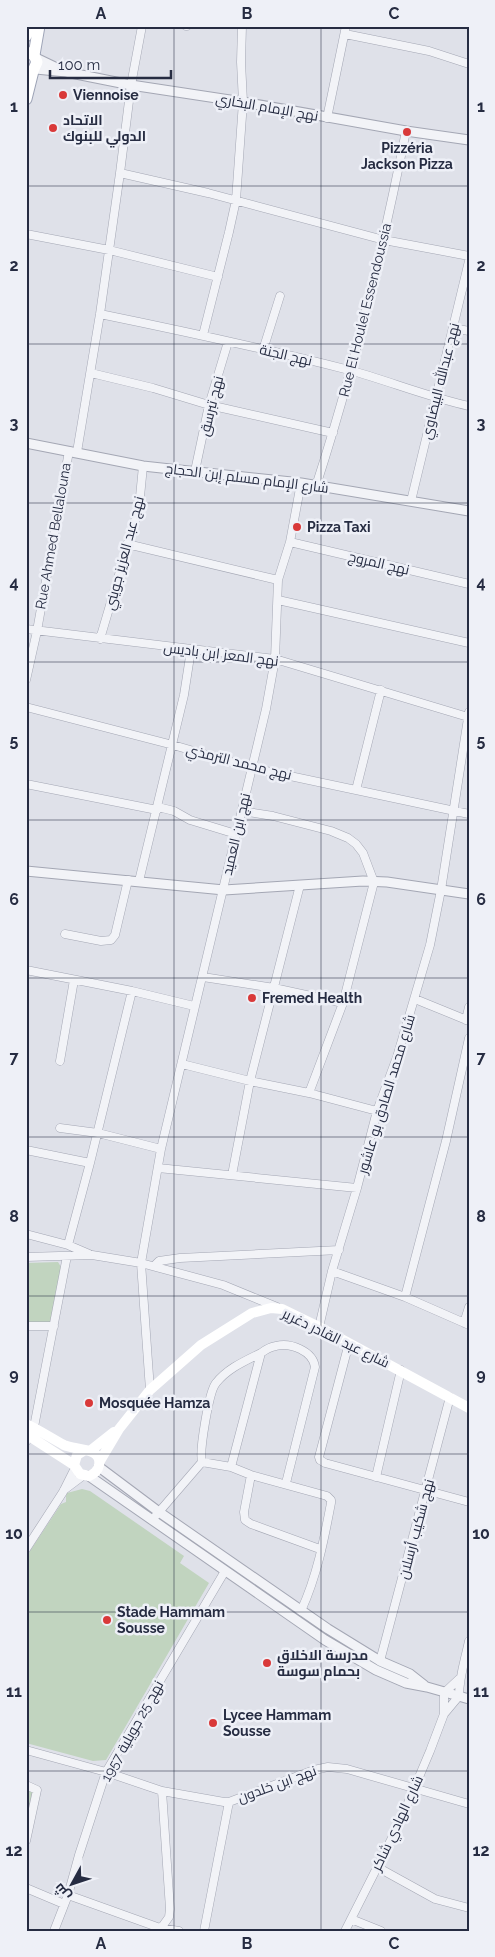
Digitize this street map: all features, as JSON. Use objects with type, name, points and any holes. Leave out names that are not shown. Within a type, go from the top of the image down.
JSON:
[{"type":"main road","points":[[26,36],[29,26]]},
{"type":"main road","points":[[26,99],[39,26]]},
{"type":"main road","name":"شارع عبد القادر دغرير","points":[[99,1464],[118,1428],[150,1390],[200,1345],[252,1312],[271,1308],[282,1309],[319,1327],[469,1408]]},
{"type":"main road","name":"شارع عبد القادر دغرير","points":[[88,1450],[118,1428]]},
{"type":"main road","points":[[29,1432],[71,1448],[88,1450],[98,1456],[99,1464],[97,1471],[86,1475],[29,1432]]},
{"type":"main road","points":[[75,1466],[77,1455],[88,1450]]},
{"type":"street","name":"Rue Ahmed Bellalouna","points":[[26,680],[91,373],[131,85],[142,26]]},
{"type":"street","points":[[203,335],[236,200],[243,102],[242,26]]},
{"type":"street","points":[[327,118],[346,30],[469,64]]},
{"type":"street","name":"نهج الإمام البخاري","points":[[32,63],[131,85],[469,140]]},
{"type":"street","name":"Rue El Houlel Essendoussia","points":[[316,486],[351,371],[384,240],[406,131]]},
{"type":"street","points":[[120,173],[236,200],[384,240],[469,256]]},
{"type":"street","points":[[26,234],[109,250],[218,277]]},
{"type":"street","name":"نهج عبدالله البيضاوي","points":[[411,501],[469,261]]},
{"type":"street","points":[[264,350],[280,296]]},
{"type":"street","name":"نهج الجنة","points":[[100,314],[203,335],[351,371],[436,398],[469,406]]},
{"type":"street","points":[[454,328],[469,331]]},
{"type":"street","name":"نهج تبرسق","points":[[195,471],[210,405],[228,342]]},
{"type":"street","points":[[91,373],[153,388],[210,405],[333,433]]},
{"type":"street","name":"شارع اﻹمام مسلم إبن الحجاج","points":[[26,443],[143,466],[316,486],[469,511]]},
{"type":"street","name":"نهج عبد العزيز جويني","points":[[100,640],[139,507],[143,466]]},
{"type":"street","name":"نهج ابن العميد","points":[[150,1390],[141,1263],[161,1149],[266,709],[275,659],[278,580],[290,542],[301,484]]},
{"type":"street","name":"نهج المروج","points":[[290,542],[469,584]]},
{"type":"street","points":[[127,544],[278,580]]},
{"type":"street","points":[[278,600],[469,643]]},
{"type":"street","name":"نهج المعز ابن باديس","points":[[26,629],[100,640],[275,659],[468,715]]},
{"type":"street","points":[[139,881],[173,745],[191,650]]},
{"type":"street","points":[[356,790],[381,690]]},
{"type":"street","name":"نهج محمد الترمذي","points":[[26,708],[173,745],[252,768],[469,814]]},
{"type":"street","points":[[453,812],[468,715]]},
{"type":"street","points":[[26,784],[174,811],[193,821],[236,834]]},
{"type":"street","points":[[242,811],[323,828],[348,838],[364,853],[374,882],[343,1003],[309,1093]]},
{"type":"street","name":"شارع محمد الصادق بو عاشور","points":[[319,1327],[332,1271],[357,1188],[377,1111],[415,999],[430,945],[442,890],[453,812]]},
{"type":"street","points":[[26,871],[224,890],[374,882],[469,894]]},
{"type":"street","points":[[65,934],[101,941],[111,940],[115,936],[128,880]]},
{"type":"street","points":[[232,1175],[250,1081],[300,885]]},
{"type":"street","points":[[26,970],[132,991],[194,1006]]},
{"type":"street","points":[[203,977],[274,988],[343,1003]]},
{"type":"street","points":[[60,1061],[74,980]]},
{"type":"street","points":[[68,1245],[98,1133],[132,991]]},
{"type":"street","points":[[415,999],[467,1021],[469,1007]]},
{"type":"street","points":[[405,1297],[446,1141],[469,1038]]},
{"type":"street","points":[[182,1064],[309,1093],[377,1111]]},
{"type":"street","points":[[60,1128],[98,1133],[161,1149]]},
{"type":"street","points":[[26,1150],[90,1163]]},
{"type":"street","points":[[158,1168],[357,1188]]},
{"type":"street","points":[[26,1234],[68,1245],[92,1255]]},
{"type":"street","points":[[154,1266],[159,1261],[180,1258],[339,1250]]},
{"type":"street","points":[[26,1257],[92,1255],[141,1263],[223,1285],[282,1309]]},
{"type":"street","points":[[29,1432],[54,1326],[67,1256]]},
{"type":"street","points":[[332,1271],[405,1297],[467,1324],[469,1307]]},
{"type":"street","points":[[26,1326],[54,1326]]},
{"type":"street","points":[[349,1343],[319,1457],[320,1460],[325,1463],[469,1502]]},
{"type":"street","points":[[152,1520],[202,1462],[200,1444],[214,1386],[235,1366],[275,1346],[289,1346],[310,1354],[315,1364],[286,1483]]},
{"type":"street","points":[[231,1467],[261,1353]]},
{"type":"street","points":[[376,1477],[401,1370]]},
{"type":"street","name":"نهج شكيب أرسلان","points":[[380,1661],[450,1397]]},
{"type":"street","points":[[202,1462],[231,1467],[286,1483],[327,1496],[331,1500],[316,1576],[302,1611]]},
{"type":"street","points":[[99,1464],[159,1512],[302,1611],[380,1661],[410,1674],[427,1687]]},
{"type":"street","points":[[26,1549],[63,1492],[75,1466]]},
{"type":"street","points":[[251,1474],[244,1512],[245,1520],[251,1524],[317,1548]]},
{"type":"street","points":[[63,1492],[86,1475],[325,1640],[376,1670],[406,1683],[469,1699]]},
{"type":"street","name":"نهج 25 جويلية 1957","points":[[54,1931],[68,1895],[106,1772],[225,1571]]},
{"type":"street","points":[[459,1696],[459,1679],[469,1641]]},
{"type":"street","points":[[444,1693],[459,1679]]},
{"type":"street","name":"شارع الهادي شاكر","points":[[444,1693],[444,1714]]},
{"type":"street","name":"شارع الهادي شاكر","points":[[345,1931],[400,1822],[444,1714],[459,1696]]},
{"type":"street","name":"نهج ابن خلدون","points":[[26,1750],[106,1772],[162,1791],[229,1802],[314,1770],[328,1767],[347,1770],[469,1804]]},
{"type":"street","points":[[26,1785],[38,1790],[26,1841]]},
{"type":"street","points":[[160,1929],[169,1917],[170,1909],[162,1791]]},
{"type":"street","points":[[204,1931],[229,1802]]},
{"type":"street","points":[[378,1867],[435,1899],[469,1908]]},
{"type":"street","points":[[26,1888],[64,1904]]},
{"type":"street","points":[[68,1895],[160,1929],[179,1931]]},
{"type":"street","points":[[351,1919],[381,1931]]},
{"type":"green space","points":[[58,1262],[61,1267],[50,1324],[26,1325],[26,1263]]},
{"type":"green space","name":"Stade Hammam Sousse","points":[[82,1489],[90,1491],[184,1556],[180,1563],[209,1583],[106,1760],[93,1761],[26,1743],[26,1557],[61,1504],[66,1502],[67,1493]]},
{"type":"green space","points":[[26,1783],[35,1785],[26,1827]]},
{"type":"place","name":"Viennoise","points":[[63,95]]},
{"type":"place","name":"الاتحاد الدولي للبنوك","points":[[53,128]]},
{"type":"place","name":"Pizzéria Jackson Pizza","points":[[407,132]]},
{"type":"place","name":"Pizza Taxi","points":[[297,527]]},
{"type":"place","name":"Fremed Health","points":[[252,998]]},
{"type":"place","name":"Mosquée Hamza","points":[[89,1403]]},
{"type":"place","name":"Stade Hammam Sousse","points":[[107,1620]]},
{"type":"place","name":"مدرسة الاخلاق بحمام سوسة","points":[[267,1663]]},
{"type":"place","name":"Lycee Hammam Sousse","points":[[213,1723]]}]
